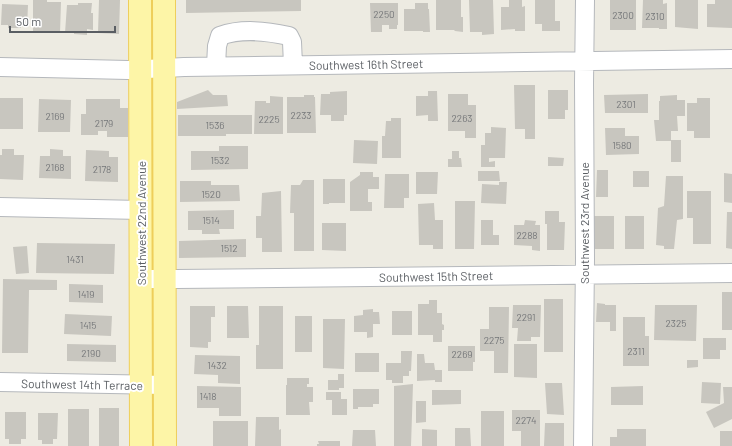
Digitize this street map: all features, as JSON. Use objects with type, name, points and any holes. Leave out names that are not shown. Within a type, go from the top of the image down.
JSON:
[{"type":"main road","name":"Southwest 22nd Avenue","points":[[140,0],[141,446]]},
{"type":"main road","name":"Southwest 22nd Avenue","points":[[164,0],[165,446]]},
{"type":"street","name":"Southwest 23rd Avenue","points":[[583,446],[585,0]]},
{"type":"street","points":[[216,66],[217,46],[220,36],[230,32],[254,30],[289,36],[292,42],[294,65]]},
{"type":"street","name":"Southwest 16th Street","points":[[0,67],[140,70],[216,66],[732,59]]},
{"type":"street","points":[[0,207],[141,210]]},
{"type":"street","name":"Southwest 15th Street","points":[[141,279],[732,273]]},
{"type":"street","name":"Southwest 14th Terrace","points":[[0,382],[165,385]]},
{"type":"building","points":[[33,0],[61,2],[60,33],[33,33]]},
{"type":"building","points":[[99,0],[120,0],[119,34],[98,33]]},
{"type":"building","points":[[186,0],[301,0],[301,11],[186,13]]},
{"type":"building","points":[[436,0],[461,0],[463,32],[454,30],[436,30]]},
{"type":"building","points":[[469,0],[493,0],[494,34],[482,35],[482,32],[470,32]]},
{"type":"building","points":[[509,0],[522,0],[522,7],[525,6],[525,31],[515,31],[515,29],[501,30],[501,7],[509,7]]},
{"type":"building","points":[[535,0],[555,0],[555,21],[560,21],[560,31],[542,31],[542,24],[535,24]]},
{"type":"building","points":[[610,0],[636,0],[636,30],[610,30]]},
{"type":"building","points":[[643,0],[663,0],[663,4],[667,3],[667,29],[642,28]]},
{"type":"building","points":[[675,0],[698,0],[698,29],[675,27]]},
{"type":"building","points":[[715,0],[732,0],[732,28],[707,27],[707,4],[715,4]]},
{"type":"building","points":[[78,3],[92,3],[91,13],[93,13],[93,30],[87,29],[87,35],[65,33],[67,5],[78,5]]},
{"type":"building","points":[[370,3],[398,3],[397,29],[389,29],[389,25],[382,25],[382,32],[371,32]]},
{"type":"building","points":[[415,3],[428,3],[430,32],[404,31],[404,9],[415,9]]},
{"type":"building","points":[[2,4],[28,5],[27,27],[21,26],[21,28],[8,28],[8,25],[1,25]]},
{"type":"building","points":[[514,85],[535,85],[535,139],[525,139],[525,129],[515,129]]},
{"type":"building","points":[[208,90],[213,95],[227,95],[228,106],[177,109],[177,102]]},
{"type":"building","points":[[548,90],[568,90],[568,110],[565,110],[565,119],[548,119]]},
{"type":"building","points":[[347,91],[347,115],[344,115],[344,121],[331,121],[331,115],[320,115],[321,94]]},
{"type":"building","points":[[428,91],[437,91],[438,121],[428,121],[428,115],[416,116],[416,96],[428,96]]},
{"type":"building","points":[[448,94],[468,94],[468,105],[476,105],[476,138],[465,138],[465,131],[448,131]]},
{"type":"building","points":[[648,94],[648,113],[605,113],[604,95]]},
{"type":"building","points":[[304,95],[314,95],[315,97],[316,133],[287,133],[287,97],[304,97]]},
{"type":"building","points":[[677,95],[677,100],[685,100],[685,116],[677,116],[678,131],[671,131],[671,140],[681,140],[681,162],[671,162],[671,141],[656,141],[654,120],[659,120],[660,96]]},
{"type":"building","points":[[270,96],[283,97],[283,134],[254,134],[255,101],[266,101],[266,103],[270,103]]},
{"type":"building","points":[[0,98],[23,98],[23,129],[0,129]]},
{"type":"building","points":[[697,98],[710,98],[710,138],[694,138],[694,131],[687,131],[687,103],[697,103]]},
{"type":"building","points":[[39,99],[71,100],[70,132],[38,132]]},
{"type":"building","points":[[86,99],[120,99],[120,108],[128,108],[128,137],[107,137],[107,131],[98,131],[98,135],[81,135],[81,114],[86,114]]},
{"type":"building","points":[[178,115],[252,115],[252,134],[226,134],[226,136],[178,136]]},
{"type":"building","points":[[391,118],[401,118],[401,158],[382,158],[382,136],[385,136],[386,121],[391,121]]},
{"type":"building","points":[[491,127],[506,128],[505,158],[489,158],[489,162],[495,161],[495,167],[481,167],[481,145],[485,145],[485,133],[491,133]]},
{"type":"building","points":[[605,128],[625,128],[625,136],[639,136],[639,154],[606,155]]},
{"type":"building","points":[[354,140],[378,141],[377,164],[353,163]]},
{"type":"building","points":[[219,146],[248,146],[248,169],[191,170],[191,151],[219,151]]},
{"type":"building","points":[[2,149],[14,149],[14,155],[24,155],[23,180],[0,179],[0,155],[2,155]]},
{"type":"building","points":[[50,149],[63,150],[63,156],[71,156],[71,179],[39,178],[40,156],[50,156]]},
{"type":"building","points":[[86,150],[109,151],[109,157],[118,157],[118,182],[85,181]]},
{"type":"building","points":[[452,151],[459,151],[459,158],[461,158],[462,167],[448,167],[448,159],[452,159]]},
{"type":"building","points":[[548,157],[564,158],[563,166],[548,166]]},
{"type":"building","points":[[597,170],[608,170],[608,197],[596,197]]},
{"type":"building","points":[[478,171],[499,171],[500,181],[478,181]]},
{"type":"building","points":[[633,171],[649,171],[649,187],[633,187]]},
{"type":"building","points":[[360,172],[373,172],[373,177],[379,177],[379,189],[368,189],[368,202],[372,202],[372,211],[350,211],[350,182],[360,175]]},
{"type":"building","points":[[416,172],[438,172],[437,194],[416,194]]},
{"type":"building","points":[[724,173],[732,174],[732,203],[724,202]]},
{"type":"building","points":[[385,174],[409,174],[409,198],[404,198],[404,208],[384,208]]},
{"type":"building","points":[[666,176],[683,176],[683,219],[677,220],[674,249],[664,249],[664,246],[656,245],[658,208],[664,206]]},
{"type":"building","points":[[323,179],[345,179],[345,203],[323,204]]},
{"type":"building","points":[[303,180],[314,180],[314,251],[294,251],[294,213],[290,213],[291,185],[300,185]]},
{"type":"building","points":[[180,181],[211,181],[211,185],[239,185],[240,201],[180,202]]},
{"type":"building","points":[[499,182],[507,182],[506,204],[481,203],[482,184],[499,185]]},
{"type":"building","points":[[281,191],[282,252],[262,252],[262,238],[256,238],[256,216],[261,216],[262,193]]},
{"type":"building","points":[[687,191],[711,191],[711,244],[693,244],[693,218],[687,218]]},
{"type":"building","points":[[455,201],[475,201],[474,249],[455,249]]},
{"type":"building","points":[[434,203],[435,220],[443,220],[443,249],[433,249],[433,245],[419,245],[418,204]]},
{"type":"building","points":[[234,210],[234,229],[219,229],[220,234],[202,234],[202,230],[188,230],[188,211]]},
{"type":"building","points":[[545,211],[559,211],[559,222],[565,222],[564,250],[547,250],[547,224],[545,224]]},
{"type":"building","points":[[727,212],[732,212],[732,249],[726,248]]},
{"type":"building","points":[[594,216],[614,216],[614,249],[594,249]]},
{"type":"building","points":[[625,216],[644,216],[644,249],[625,249]]},
{"type":"building","points":[[481,220],[493,220],[493,235],[499,235],[499,245],[481,245]]},
{"type":"building","points":[[525,220],[536,221],[535,225],[540,225],[540,251],[532,250],[532,246],[514,245],[514,225],[524,225]]},
{"type":"building","points":[[322,223],[346,223],[346,251],[322,250]]},
{"type":"building","points":[[246,239],[246,257],[179,258],[179,241]]},
{"type":"building","points":[[37,243],[115,244],[114,274],[36,273]]},
{"type":"building","points":[[27,246],[29,273],[16,274],[13,247]]},
{"type":"building","points":[[3,279],[57,280],[57,290],[29,290],[28,353],[2,353]]},
{"type":"building","points":[[69,284],[103,285],[103,303],[69,302]]},
{"type":"building","points":[[722,292],[732,292],[732,330],[722,330]]},
{"type":"building","points":[[544,299],[563,299],[563,352],[544,352]]},
{"type":"building","points":[[429,300],[437,300],[437,313],[442,313],[442,324],[444,325],[444,330],[442,330],[442,342],[433,342],[433,335],[418,335],[418,304],[429,304]]},
{"type":"building","points":[[597,303],[616,305],[616,331],[610,331],[610,322],[596,322]]},
{"type":"building","points":[[513,305],[541,305],[540,337],[531,337],[531,341],[517,341],[518,328],[512,328]]},
{"type":"building","points":[[655,305],[697,305],[696,341],[654,340]]},
{"type":"building","points":[[190,306],[215,306],[215,317],[211,317],[211,342],[208,342],[208,348],[190,347]]},
{"type":"building","points":[[227,306],[248,306],[249,338],[227,338]]},
{"type":"building","points":[[259,306],[283,306],[283,369],[256,369],[256,345],[259,345]]},
{"type":"building","points":[[489,307],[509,307],[508,373],[494,373],[494,351],[480,351],[480,329],[489,329]]},
{"type":"building","points":[[373,309],[373,312],[379,312],[380,324],[373,324],[373,337],[367,338],[367,332],[354,332],[354,316],[363,315],[363,310]]},
{"type":"building","points":[[392,311],[412,311],[412,335],[392,335]]},
{"type":"building","points":[[65,314],[112,316],[111,336],[64,334]]},
{"type":"building","points":[[295,316],[312,316],[312,352],[295,352]]},
{"type":"building","points":[[623,317],[645,317],[645,336],[649,336],[649,366],[623,366]]},
{"type":"building","points":[[323,319],[345,319],[344,369],[323,368]]},
{"type":"building","points":[[703,338],[726,338],[726,350],[720,350],[720,359],[703,359]]},
{"type":"building","points":[[67,344],[116,345],[116,362],[67,361]]},
{"type":"building","points":[[514,344],[537,344],[537,378],[514,377]]},
{"type":"building","points":[[448,346],[475,346],[475,362],[473,362],[473,371],[448,371]]},
{"type":"building","points":[[401,351],[412,351],[411,371],[409,371],[409,376],[403,376],[403,383],[392,383],[392,380],[386,380],[386,363],[401,363]]},
{"type":"building","points":[[355,353],[379,353],[379,372],[355,372]]},
{"type":"building","points":[[417,354],[424,354],[425,363],[434,363],[435,370],[442,370],[442,382],[435,382],[435,380],[417,381]]},
{"type":"building","points":[[195,355],[240,356],[240,384],[218,383],[218,375],[194,374]]},
{"type":"building","points":[[687,360],[698,360],[698,367],[687,368]]},
{"type":"building","points":[[338,374],[344,374],[344,388],[339,388],[339,390],[328,390],[328,380],[338,380]]},
{"type":"building","points":[[287,378],[309,378],[309,384],[307,384],[307,387],[313,387],[313,402],[309,402],[310,415],[286,415]]},
{"type":"building","points":[[702,382],[721,383],[720,404],[701,403]]},
{"type":"building","points":[[545,383],[562,383],[564,415],[547,414]]},
{"type":"building","points":[[413,384],[411,446],[394,446],[394,386]]},
{"type":"building","points":[[197,386],[241,387],[241,416],[219,416],[219,408],[197,408]]},
{"type":"building","points":[[643,386],[643,405],[611,405],[611,387]]},
{"type":"building","points":[[723,387],[732,387],[732,419],[714,428],[706,412],[724,403]]},
{"type":"building","points":[[353,389],[379,389],[379,404],[373,404],[373,407],[358,407],[358,409],[353,409]]},
{"type":"building","points":[[432,390],[461,390],[461,404],[432,405]]},
{"type":"building","points":[[326,392],[341,392],[341,399],[347,399],[347,415],[332,415],[332,400],[326,400]]},
{"type":"building","points":[[416,401],[426,401],[426,422],[416,423]]},
{"type":"building","points":[[99,408],[119,408],[119,446],[99,446]]},
{"type":"building","points":[[68,409],[89,409],[89,446],[68,446]]},
{"type":"building","points":[[512,410],[540,410],[540,446],[521,446],[521,431],[512,431]]},
{"type":"building","points":[[481,411],[504,411],[504,446],[481,446]]},
{"type":"building","points":[[5,412],[26,412],[26,439],[21,439],[21,444],[9,444],[9,439],[5,439]]},
{"type":"building","points":[[38,413],[58,413],[57,439],[53,439],[53,444],[42,444],[42,440],[38,440]]},
{"type":"building","points":[[256,417],[279,417],[281,446],[255,446]]},
{"type":"building","points":[[213,421],[248,421],[248,446],[213,446]]},
{"type":"building","points":[[545,423],[564,423],[564,446],[544,446]]},
{"type":"building","points":[[455,428],[470,428],[471,446],[455,446]]},
{"type":"building","points":[[422,429],[437,430],[437,446],[422,446]]},
{"type":"building","points":[[617,429],[646,429],[646,446],[610,446],[610,437],[617,437]]},
{"type":"building","points":[[353,430],[375,430],[376,446],[352,446]]},
{"type":"building","points":[[720,431],[732,431],[732,446],[720,446]]},
{"type":"building","points":[[318,441],[340,441],[340,446],[317,446],[317,444],[319,444]]}]
